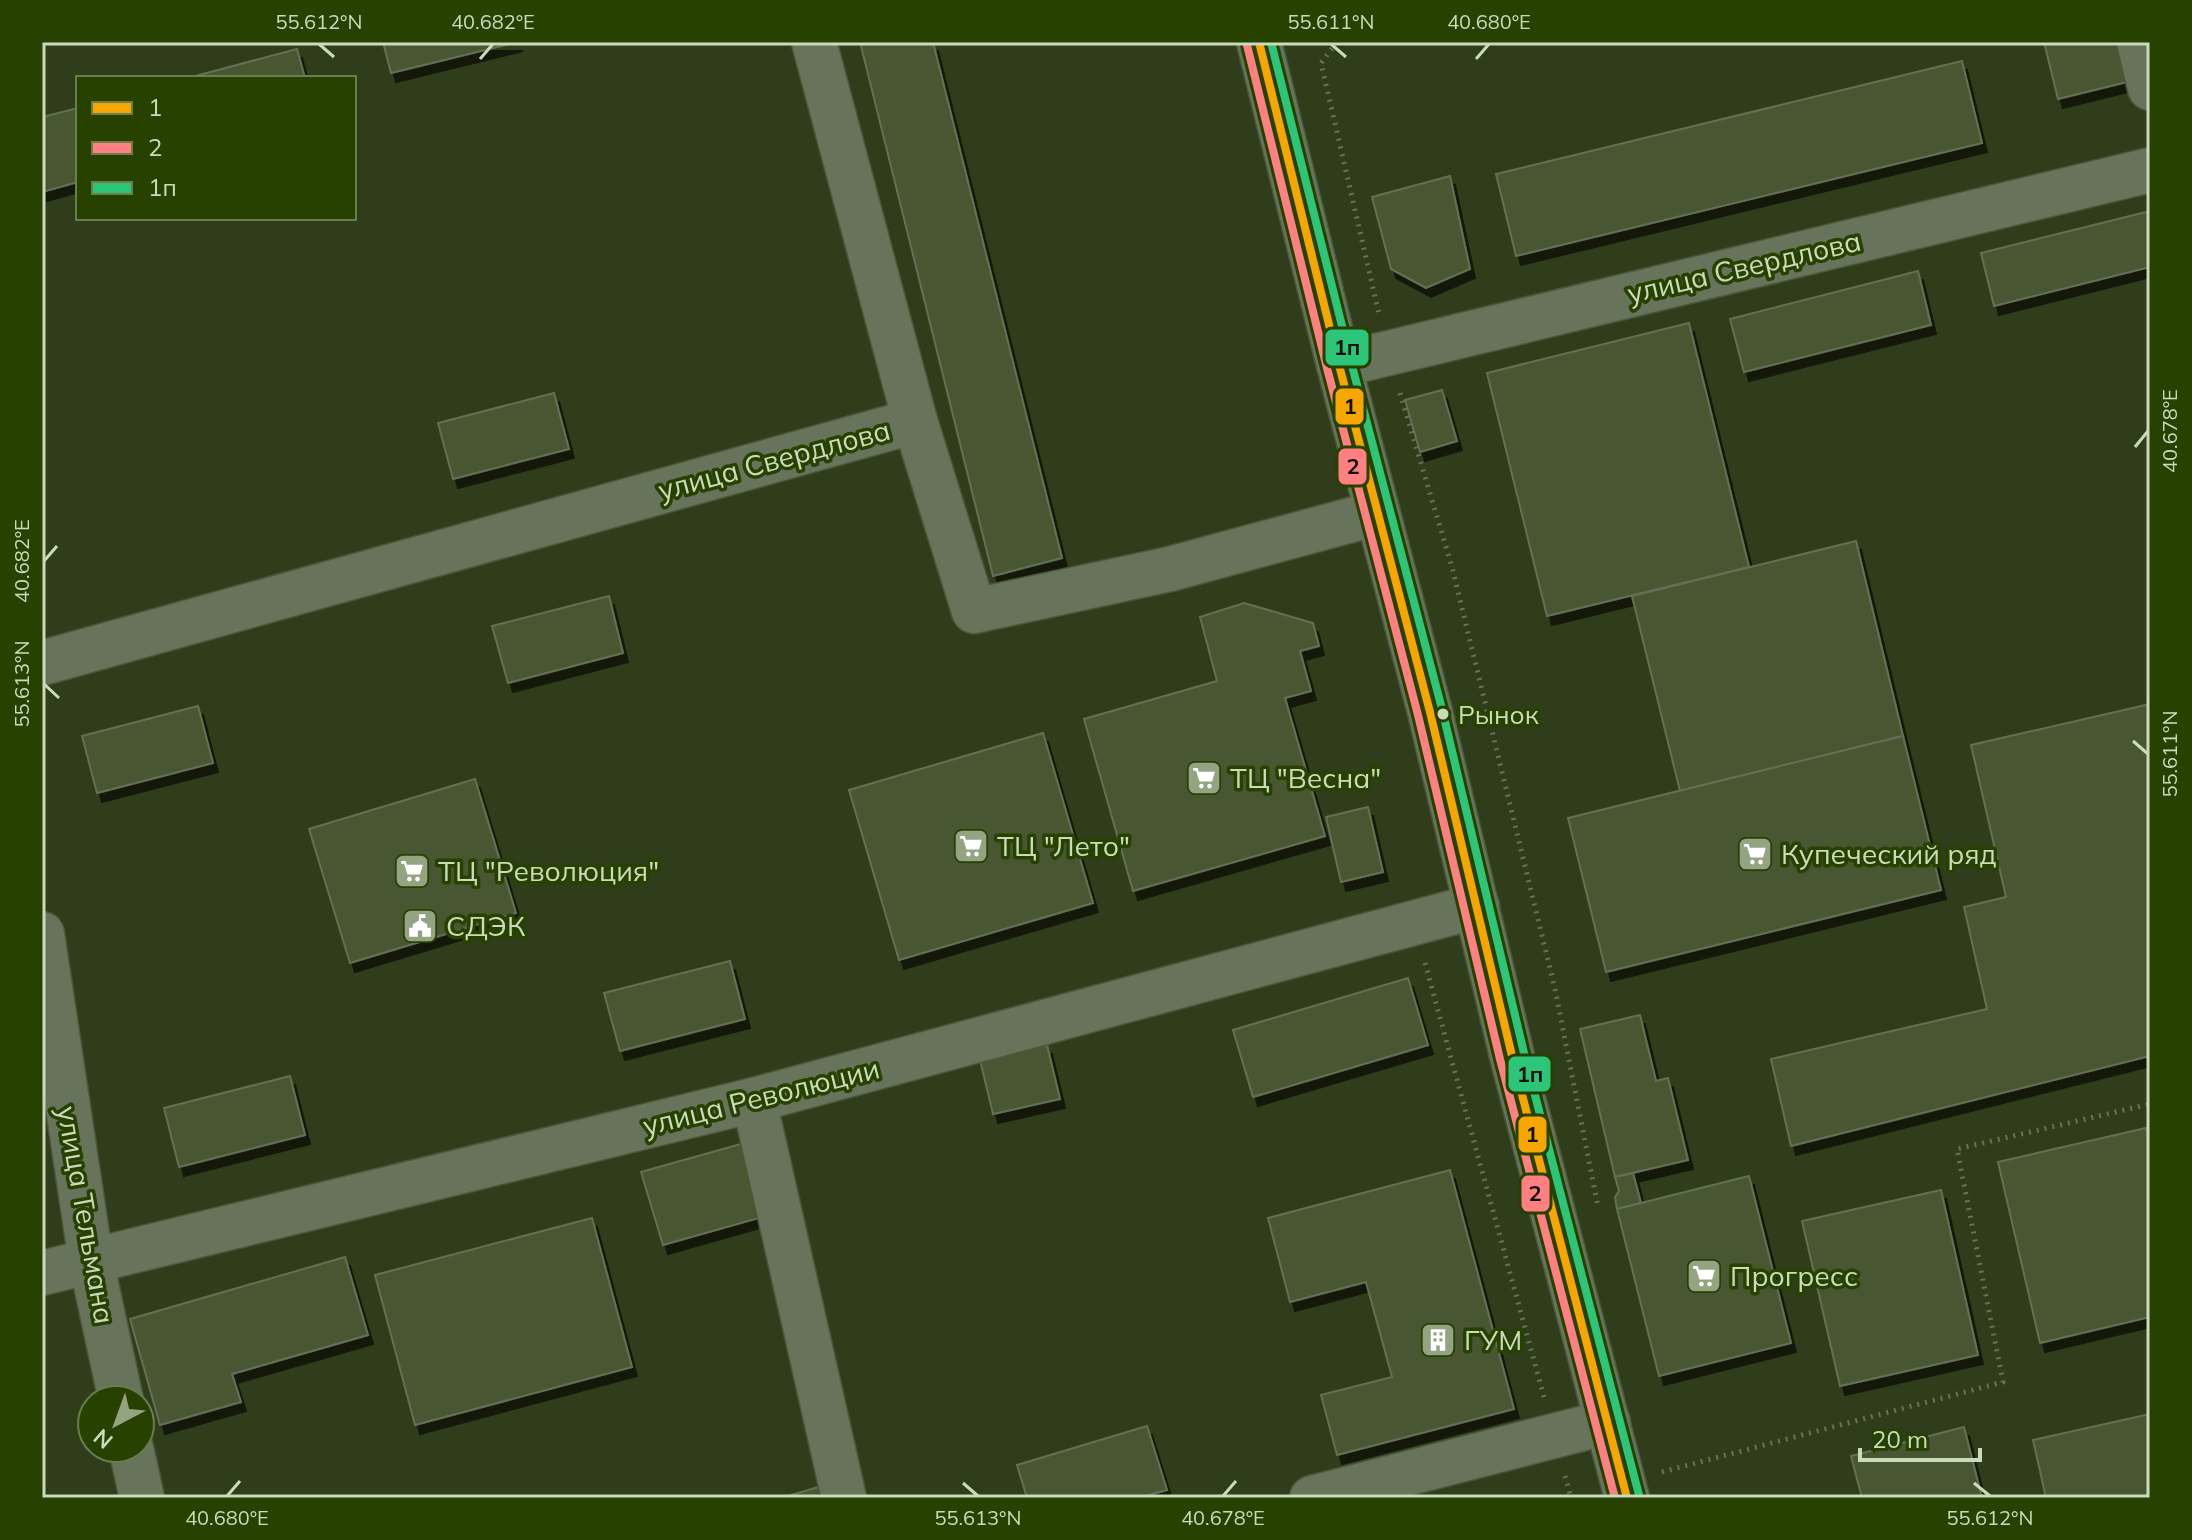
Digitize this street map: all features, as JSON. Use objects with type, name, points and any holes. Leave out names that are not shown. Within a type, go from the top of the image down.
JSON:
[{"type":"street","points":[[814,42],[915,421]]},
{"type":"street","points":[[1259,42],[1430,712],[1512,1056],[1625,1490]]},
{"type":"street","points":[[2139,42],[2150,88]]},
{"type":"street","name":"улица Свердлова","points":[[1339,365],[2150,170]]},
{"type":"street","name":"улица Свердлова","points":[[42,663],[915,421],[974,611],[1170,569],[1377,513]]},
{"type":"street","name":"улица Революции","points":[[42,1273],[754,1100],[1477,906]]},
{"type":"street","name":"улица Тельмана","points":[[42,934],[91,1261],[118,1384]]},
{"type":"street","points":[[754,1100],[844,1498]]},
{"type":"street","points":[[1312,1498],[1608,1422]]},
{"type":"street","points":[[135,1464],[142,1498]]},
{"type":"path","points":[[1337,42],[1321,63],[1388,353],[1456,582],[1555,989],[1598,1208]]},
{"type":"path","points":[[1414,923],[1571,1498]]},
{"type":"path","points":[[1625,1490],[2003,1382],[1957,1149],[2150,1104]]},
{"type":"building","points":[[383,42],[518,42],[391,73]]},
{"type":"building","points":[[860,42],[933,42],[1062,558],[993,576]]},
{"type":"building","points":[[2044,42],[2118,42],[2127,82],[2058,99]]},
{"type":"building","points":[[297,49],[304,76],[196,76]]},
{"type":"building","points":[[1962,61],[1982,143],[1516,256],[1496,174]]},
{"type":"building","points":[[76,108],[76,183],[42,192],[42,117]]},
{"type":"building","points":[[1450,176],[1470,269],[1426,288],[1391,269],[1372,197]]},
{"type":"building","points":[[2150,211],[2150,267],[1994,306],[1981,253]]},
{"type":"building","points":[[1918,271],[1931,325],[1744,372],[1730,319]]},
{"type":"building","points":[[1689,323],[1749,567],[1547,616],[1487,373]]},
{"type":"building","points":[[1442,390],[1457,441],[1420,452],[1405,400]]},
{"type":"building","points":[[554,393],[569,449],[453,479],[438,423]]},
{"type":"building","points":[[1856,541],[1903,736],[1680,791],[1632,596]]},
{"type":"building","points":[[609,596],[623,653],[508,683],[492,626]]},
{"type":"building","name":"ТЦ \"Весна\"","points":[[1244,603],[1313,623],[1319,646],[1300,651],[1311,691],[1285,698],[1325,836],[1133,891],[1084,719],[1217,681],[1200,617]]},
{"type":"building","points":[[2150,704],[2150,1056],[1791,1146],[1771,1059],[1987,1009],[1964,907],[2006,897],[1971,745]]},
{"type":"building","points":[[198,706],[213,763],[97,793],[82,736]]},
{"type":"building","name":"ТЦ \"Лето\"","points":[[1043,733],[1093,903],[899,960],[849,790]]},
{"type":"building","name":"Купеческий ряд","points":[[1903,736],[1941,890],[1606,972],[1568,818]]},
{"type":"building","name":"ТЦ \"Революция\"","points":[[475,779],[516,913],[350,963],[309,829]]},
{"type":"building","points":[[1368,807],[1383,872],[1341,882],[1326,817]]},
{"type":"building","points":[[730,961],[745,1019],[620,1051],[604,993]]},
{"type":"building","points":[[1408,978],[1428,1045],[1253,1097],[1233,1030]]},
{"type":"building","points":[[1640,1015],[1656,1081],[1668,1078],[1688,1160],[1615,1177],[1580,1029]]},
{"type":"building","points":[[1047,1045],[1060,1099],[993,1114],[980,1060]]},
{"type":"building","points":[[290,1076],[305,1135],[179,1167],[164,1108]]},
{"type":"building","points":[[2146,1128],[2150,1146],[2150,1317],[2040,1343],[1998,1162]]},
{"type":"building","points":[[748,1142],[769,1215],[663,1245],[641,1172]]},
{"type":"building","name":"ГУМ","points":[[1450,1170],[1514,1409],[1337,1455],[1321,1395],[1392,1377],[1366,1282],[1290,1302],[1268,1218]]},
{"type":"building","points":[[1633,1173],[1641,1203],[1617,1209],[1615,1197],[1619,1191],[1615,1177]]},
{"type":"building","name":"Прогресс","points":[[1749,1176],[1791,1343],[1659,1376],[1617,1209]]},
{"type":"building","points":[[1941,1190],[1978,1355],[1840,1386],[1802,1221]]},
{"type":"building","points":[[592,1218],[632,1367],[415,1425],[375,1275]]},
{"type":"building","points":[[345,1257],[368,1335],[232,1374],[241,1402],[160,1425],[156,1411],[156,1384],[148,1384],[130,1319]]},
{"type":"building","points":[[2150,1414],[2150,1498],[2046,1498],[2033,1440]]},
{"type":"building","points":[[1147,1426],[1167,1490],[1138,1498],[1027,1498],[1017,1465]]},
{"type":"building","points":[[1964,1427],[1982,1498],[1862,1498],[1851,1456]]},
{"type":"building","points":[[822,1486],[826,1498],[781,1498]]},
{"type":"transit line","name":"1","points":[[1259,42],[1430,712],[1512,1056],[1627,1498]]},
{"type":"transit line","name":"1п","points":[[1271,42],[1442,709],[1524,1053],[1639,1495]]},
{"type":"transit line","name":"2","points":[[1247,45],[1418,715],[1500,1059],[1615,1498]]},
{"type":"place","name":"Рынок","points":[[1443,714]]},
{"type":"place","name":"ТЦ \"Весна\"","points":[[1204,778]]},
{"type":"place","name":"ТЦ \"Лето\"","points":[[971,846]]},
{"type":"place","name":"Купеческий ряд","points":[[1755,854]]},
{"type":"place","name":"ТЦ \"Революция\"","points":[[412,871]]},
{"type":"place","name":"СДЭК","points":[[420,926]]},
{"type":"place","name":"Прогресс","points":[[1704,1276]]},
{"type":"place","name":"ГУМ","points":[[1438,1340]]}]
